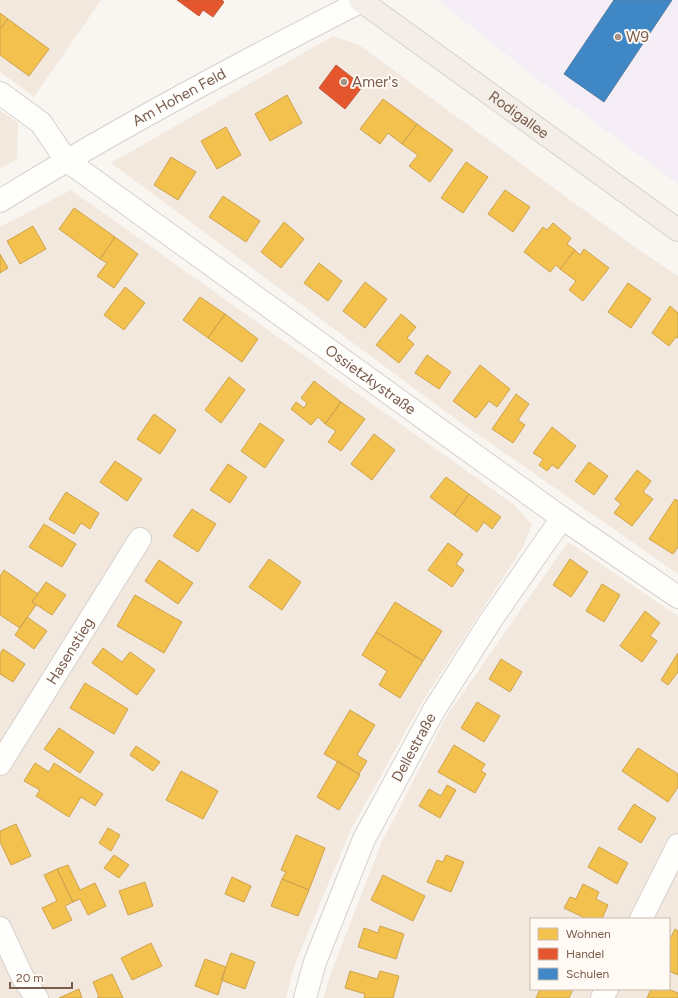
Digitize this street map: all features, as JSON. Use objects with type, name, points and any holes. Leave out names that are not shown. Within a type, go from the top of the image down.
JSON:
[{"type":"main road","name":"Rodigallee","points":[[361,1],[678,230]]},
{"type":"street","name":"Am Hohen Feld","points":[[0,201],[66,160],[284,40],[361,1]]},
{"type":"street","points":[[0,93],[41,123],[66,160]]},
{"type":"street","name":"Ossietzkystraße","points":[[66,160],[562,518],[678,597]]},
{"type":"street","name":"Dellestraße","points":[[305,998],[315,962],[364,839],[438,703],[491,620],[562,518]]},
{"type":"street","name":"Hasenstieg","points":[[0,764],[140,539]]},
{"type":"street","points":[[642,918],[678,845]]},
{"type":"street","points":[[0,928],[23,978],[37,998]]},
{"type":"shaded area","points":[[0,0],[101,0],[34,97],[0,72]]},
{"type":"shaded area","points":[[438,0],[678,0],[678,184],[546,86]]},
{"type":"shaded area","points":[[333,36],[359,45],[629,243],[678,276],[678,574],[446,412],[111,163]]},
{"type":"shaded area","points":[[0,110],[18,123],[17,159],[0,169]]},
{"type":"shaded area","points":[[71,190],[513,504],[532,524],[523,547],[424,699],[351,829],[295,964],[286,998],[0,998],[0,227]]},
{"type":"shaded area","points":[[568,542],[678,616],[678,998],[323,998],[331,973],[381,844],[446,717]]},
{"type":"building: Wohnen","points":[[0,13],[8,19],[0,29]]},
{"type":"building: Wohnen","points":[[8,19],[49,49],[29,76],[0,55],[0,29]]},
{"type":"building: Wohnen","points":[[287,95],[302,123],[270,141],[255,114]]},
{"type":"building: Wohnen","points":[[383,99],[417,124],[402,144],[388,133],[380,144],[360,129]]},
{"type":"building: Wohnen","points":[[417,124],[453,150],[430,182],[409,166],[418,155],[402,144]]},
{"type":"building: Wohnen","points":[[226,127],[241,155],[217,169],[201,141]]},
{"type":"building: Wohnen","points":[[171,157],[196,172],[178,200],[154,185]]},
{"type":"building: Wohnen","points":[[466,162],[488,177],[463,213],[441,198]]},
{"type":"building: Wohnen","points":[[505,190],[530,207],[513,232],[488,214]]},
{"type":"building: Wohnen","points":[[223,196],[260,221],[246,242],[209,217]]},
{"type":"building: Wohnen","points":[[74,208],[115,237],[100,259],[59,229]]},
{"type":"building: Wohnen","points":[[284,222],[304,239],[281,268],[261,252]]},
{"type":"building: Wohnen","points":[[553,223],[571,238],[567,244],[575,250],[560,269],[556,265],[550,272],[524,252],[543,227],[547,230]]},
{"type":"building: Wohnen","points":[[33,226],[46,249],[20,264],[7,241]]},
{"type":"building: Wohnen","points":[[115,237],[138,254],[114,288],[97,276],[107,263],[100,259]]},
{"type":"building: Wohnen","points":[[584,249],[609,268],[583,301],[569,290],[576,281],[560,269],[575,250],[580,255]]},
{"type":"building: Wohnen","points":[[0,254],[8,268],[0,273]]},
{"type":"building: Wohnen","points":[[319,263],[342,281],[328,301],[304,283]]},
{"type":"building: Wohnen","points":[[365,282],[387,299],[365,328],[343,311]]},
{"type":"building: Wohnen","points":[[628,283],[651,299],[631,328],[608,312]]},
{"type":"building: Wohnen","points":[[125,287],[145,303],[124,330],[104,315]]},
{"type":"building: Wohnen","points":[[200,297],[225,314],[208,338],[183,320]]},
{"type":"building: Wohnen","points":[[670,306],[678,313],[678,338],[676,337],[669,346],[652,333]]},
{"type":"building: Wohnen","points":[[225,314],[258,339],[242,362],[208,338]]},
{"type":"building: Wohnen","points":[[401,314],[416,327],[407,338],[414,344],[399,363],[376,345]]},
{"type":"building: Wohnen","points":[[427,355],[451,372],[439,389],[415,373]]},
{"type":"building: Wohnen","points":[[480,365],[510,389],[497,407],[489,401],[476,418],[453,401]]},
{"type":"building: Wohnen","points":[[229,377],[245,390],[221,423],[205,410]]},
{"type":"building: Wohnen","points":[[314,381],[341,402],[325,424],[318,417],[311,425],[291,409],[296,402],[304,408],[307,403],[301,398]]},
{"type":"building: Wohnen","points":[[516,394],[529,404],[518,420],[525,425],[513,443],[492,429]]},
{"type":"building: Wohnen","points":[[341,402],[365,419],[341,451],[328,442],[336,431],[325,424]]},
{"type":"building: Wohnen","points":[[154,414],[176,430],[160,454],[137,439]]},
{"type":"building: Wohnen","points":[[260,423],[284,440],[265,468],[241,451]]},
{"type":"building: Wohnen","points":[[552,427],[576,446],[558,469],[552,465],[547,471],[539,465],[543,459],[533,453]]},
{"type":"building: Wohnen","points":[[374,434],[395,450],[372,480],[351,464]]},
{"type":"building: Wohnen","points":[[115,461],[142,479],[127,501],[100,482]]},
{"type":"building: Wohnen","points":[[589,462],[608,476],[594,495],[575,481]]},
{"type":"building: Wohnen","points":[[228,464],[247,477],[230,503],[210,490]]},
{"type":"building: Wohnen","points":[[637,470],[651,481],[643,492],[653,499],[632,526],[614,513],[621,504],[615,499]]},
{"type":"building: Wohnen","points":[[446,477],[469,494],[454,515],[430,497]]},
{"type":"building: Wohnen","points":[[66,492],[99,513],[90,529],[81,523],[74,534],[49,519]]},
{"type":"building: Wohnen","points":[[469,494],[501,517],[492,529],[484,522],[477,532],[454,515]]},
{"type":"building: Wohnen","points":[[675,499],[678,501],[678,547],[673,554],[649,539]]},
{"type":"building: Wohnen","points":[[192,509],[216,524],[198,552],[173,536]]},
{"type":"building: Wohnen","points":[[44,524],[76,544],[62,567],[29,547]]},
{"type":"building: Wohnen","points":[[448,543],[463,554],[456,564],[464,570],[452,587],[428,570]]},
{"type":"building: Wohnen","points":[[269,559],[301,582],[282,610],[249,587]]},
{"type":"building: Wohnen","points":[[570,559],[588,572],[571,597],[553,585]]},
{"type":"building: Wohnen","points":[[159,560],[193,583],[178,604],[145,581]]},
{"type":"building: Wohnen","points":[[4,570],[38,594],[32,602],[36,605],[20,628],[0,615],[0,576]]},
{"type":"building: Wohnen","points":[[46,582],[66,595],[52,615],[32,602]]},
{"type":"building: Wohnen","points":[[602,584],[620,595],[604,622],[586,611]]},
{"type":"building: Wohnen","points":[[135,595],[182,622],[164,653],[117,626]]},
{"type":"building: Wohnen","points":[[395,602],[442,631],[423,661],[376,632]]},
{"type":"building: Wohnen","points":[[645,611],[660,623],[650,636],[657,641],[642,662],[620,646]]},
{"type":"building: Wohnen","points":[[27,617],[47,631],[34,649],[15,635]]},
{"type":"building: Wohnen","points":[[376,632],[423,661],[400,698],[379,685],[387,671],[362,655]]},
{"type":"building: Wohnen","points":[[103,648],[122,662],[130,652],[155,670],[137,695],[92,663]]},
{"type":"building: Wohnen","points":[[3,649],[25,664],[13,682],[0,674],[0,654]]},
{"type":"building: Wohnen","points":[[678,653],[678,672],[668,685],[661,680]]},
{"type":"building: Wohnen","points":[[501,659],[522,672],[510,692],[489,679]]},
{"type":"building: Wohnen","points":[[85,683],[128,709],[114,734],[70,708]]},
{"type":"building: Wohnen","points":[[477,702],[500,716],[484,742],[461,728]]},
{"type":"building: Wohnen","points":[[350,710],[375,725],[357,755],[367,761],[359,774],[324,754]]},
{"type":"building: Wohnen","points":[[59,728],[94,752],[80,773],[44,749]]},
{"type":"building: Wohnen","points":[[454,745],[485,764],[481,771],[486,774],[475,793],[438,772]]},
{"type":"building: Wohnen","points":[[136,746],[160,762],[153,771],[130,755]]},
{"type":"building: Wohnen","points":[[638,748],[678,774],[678,787],[668,802],[622,771]]},
{"type":"building: Wohnen","points":[[338,761],[360,775],[339,810],[317,797]]},
{"type":"building: Wohnen","points":[[35,763],[49,772],[54,763],[103,794],[95,806],[81,797],[69,817],[36,796],[40,790],[24,781]]},
{"type":"building: Wohnen","points":[[181,771],[218,791],[203,819],[166,800]]},
{"type":"building: Wohnen","points":[[447,785],[456,790],[440,818],[419,806],[429,789],[441,796]]},
{"type":"building: Wohnen","points":[[634,804],[656,818],[641,843],[618,829]]},
{"type":"building: Wohnen","points":[[16,824],[31,856],[11,865],[0,842],[0,831]]},
{"type":"building: Wohnen","points":[[108,828],[120,835],[111,851],[99,843]]},
{"type":"building: Wohnen","points":[[296,835],[325,848],[309,890],[282,879],[286,872],[281,870]]},
{"type":"building: Wohnen","points":[[599,847],[628,863],[617,884],[588,867]]},
{"type":"building: Wohnen","points":[[114,855],[129,865],[119,878],[104,868]]},
{"type":"building: Wohnen","points":[[446,855],[464,862],[451,892],[427,882],[437,860],[443,862]]},
{"type":"building: Wohnen","points":[[68,865],[80,890],[95,883],[106,906],[88,915],[80,899],[73,902],[57,869]]},
{"type":"building: Wohnen","points":[[57,869],[73,902],[65,906],[72,920],[53,929],[42,908],[57,901],[44,875]]},
{"type":"building: Wohnen","points":[[383,875],[425,896],[413,921],[371,900]]},
{"type":"building: Wohnen","points":[[232,877],[251,886],[244,902],[225,894]]},
{"type":"building: Wohnen","points":[[282,879],[309,890],[298,916],[271,906]]},
{"type":"building: Wohnen","points":[[145,882],[153,906],[128,915],[119,891]]},
{"type":"building: Wohnen","points":[[583,884],[599,892],[596,899],[608,905],[602,918],[585,918],[564,908],[570,897],[576,899]]},
{"type":"building: Wohnen","points":[[380,926],[404,934],[396,959],[358,947],[364,928],[378,933]]},
{"type":"building: Wohnen","points":[[675,929],[678,931],[678,975],[670,971],[670,939]]},
{"type":"building: Wohnen","points":[[151,943],[162,966],[132,980],[121,958]]},
{"type":"building: Wohnen","points":[[231,953],[255,962],[245,989],[221,980]]},
{"type":"building: Wohnen","points":[[205,959],[226,967],[218,995],[195,986]]},
{"type":"building: Wohnen","points":[[350,971],[377,979],[380,971],[399,976],[393,998],[364,998],[365,994],[345,988]]},
{"type":"building: Wohnen","points":[[112,974],[123,998],[97,998],[99,997],[93,982]]},
{"type":"building: Wohnen","points":[[79,989],[82,998],[59,998]]},
{"type":"building: Wohnen","points":[[540,990],[573,990],[569,998],[536,998]]},
{"type":"building: Wohnen","points":[[651,990],[670,990],[678,993],[678,998],[647,998]]},
{"type":"building: Handel","points":[[177,0],[222,0],[224,2],[213,17],[203,10],[199,16]]},
{"type":"building: Handel","points":[[336,65],[363,86],[345,109],[319,88]]},
{"type":"building: Schulen","name":"W9","points":[[614,0],[672,0],[604,102],[564,74]]},
{"type":"place","name":"W9","points":[[618,37]]},
{"type":"place","name":"Amer's","points":[[344,82]]}]
